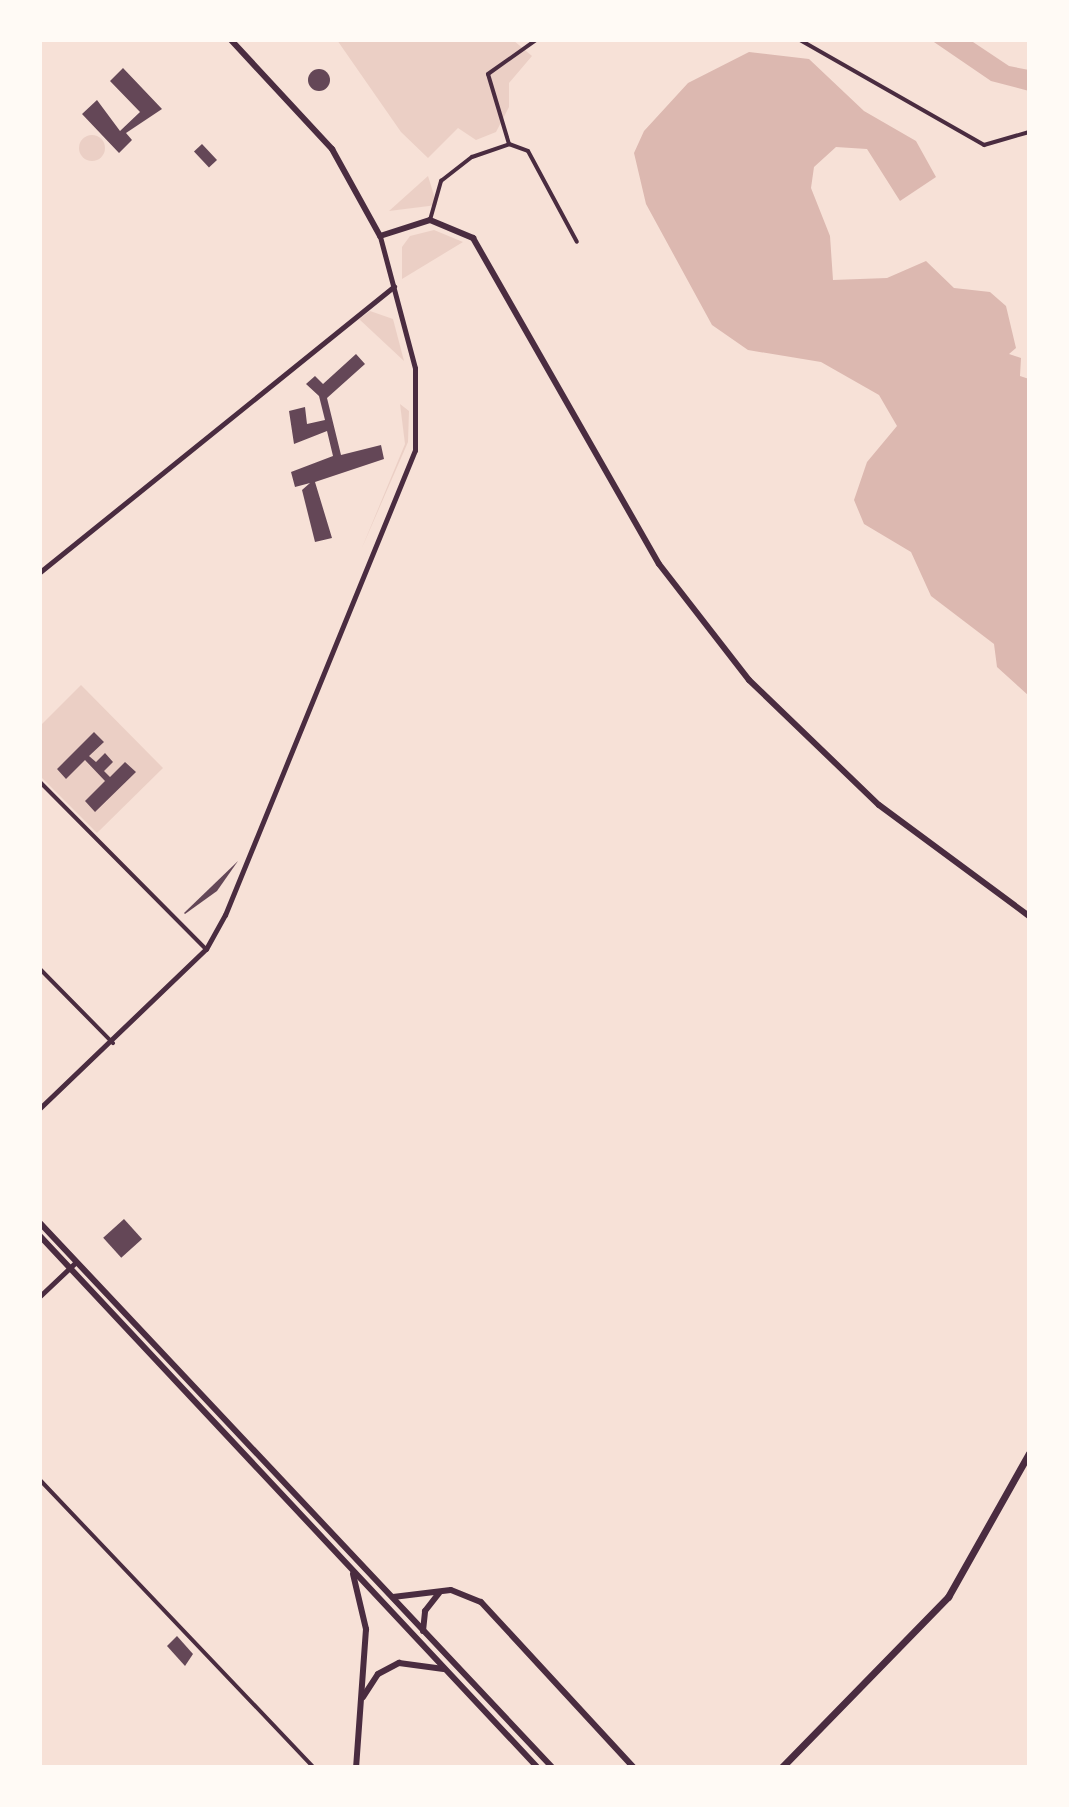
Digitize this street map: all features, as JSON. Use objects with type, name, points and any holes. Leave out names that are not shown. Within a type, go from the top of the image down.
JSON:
[{"type":"highway","points":[[782,1767],[948,1597],[1029,1453]]},
{"type":"main road","points":[[231,40],[332,149],[380,236],[430,220],[461,230],[486,254],[659,564],[749,680],[879,805],[1029,916]]},
{"type":"main road","points":[[40,1223],[552,1767]]},
{"type":"main road","points":[[40,1236],[537,1767]]},
{"type":"main road","points":[[352,1571],[366,1629],[356,1767]]},
{"type":"main road","points":[[392,1597],[439,1593],[481,1602],[633,1767]]},
{"type":"main road","points":[[423,1631],[425,1611],[439,1593]]},
{"type":"main road","points":[[362,1700],[378,1674],[399,1663],[446,1669]]},
{"type":"street","points":[[509,144],[488,74],[536,40]]},
{"type":"street","points":[[800,40],[984,145],[1029,132]]},
{"type":"street","points":[[430,220],[441,181],[472,157],[509,144],[528,151],[577,242]]},
{"type":"street","points":[[40,1108],[113,1043],[206,949],[250,861],[419,437],[415,368],[380,236]]},
{"type":"street","points":[[40,572],[394,286]]},
{"type":"street","points":[[40,782],[206,949]]},
{"type":"street","points":[[40,969],[113,1043]]},
{"type":"street","points":[[40,1296],[76,1262]]},
{"type":"street","points":[[40,1480],[313,1767]]},
{"type":"shaded area","points":[[337,40],[513,40],[532,56],[509,83],[509,107],[496,132],[476,140],[458,128],[428,158],[401,132]]},
{"type":"shaded area","points":[[931,40],[970,40],[1009,66],[1029,70],[1029,91],[991,81]]},
{"type":"shaded area","points":[[749,52],[809,59],[864,111],[916,141],[936,177],[900,201],[867,149],[836,147],[814,167],[811,188],[830,236],[833,280],[887,278],[926,261],[954,288],[990,292],[1006,306],[1016,348],[1009,354],[1021,358],[1020,376],[1029,379],[1029,696],[997,667],[994,644],[931,596],[911,552],[864,524],[854,500],[867,462],[897,426],[879,395],[821,362],[748,350],[712,325],[646,204],[634,153],[644,131],[688,83]]},
{"type":"shaded area","points":[[92,135],[101,139],[105,148],[101,157],[92,161],[83,157],[79,148],[83,139]]},
{"type":"shaded area","points":[[428,176],[437,205],[389,211]]},
{"type":"shaded area","points":[[434,230],[463,242],[402,279],[402,247],[410,236]]},
{"type":"shaded area","points":[[370,311],[393,319],[404,361],[359,319]]},
{"type":"shaded area","points":[[400,404],[409,411],[408,442],[361,550],[405,444]]},
{"type":"shaded area","points":[[81,685],[163,768],[97,833],[40,776],[40,726]]},
{"type":"building","points":[[123,68],[162,109],[126,133],[132,140],[119,153],[82,114],[97,100],[120,131],[140,112],[110,81]]},
{"type":"building","points":[[319,69],[327,72],[330,80],[327,88],[319,91],[311,88],[308,80],[311,72]]},
{"type":"building","points":[[202,144],[217,160],[209,168],[194,152]]},
{"type":"building","points":[[356,354],[365,364],[327,398],[341,455],[381,445],[384,459],[315,482],[332,538],[315,542],[302,490],[310,483],[295,487],[291,472],[333,456],[327,431],[294,444],[289,411],[305,407],[307,424],[325,420],[319,396],[306,384],[315,376],[323,384]]},
{"type":"building","points":[[94,732],[104,742],[89,756],[96,762],[105,753],[113,762],[104,771],[110,777],[125,762],[136,772],[95,812],[85,801],[105,781],[85,760],[66,779],[57,769]]},
{"type":"building","points":[[238,861],[217,891],[184,913]]},
{"type":"building","points":[[124,1219],[142,1239],[121,1258],[103,1238]]},
{"type":"building","points":[[177,1636],[193,1654],[185,1666],[167,1646]]}]
